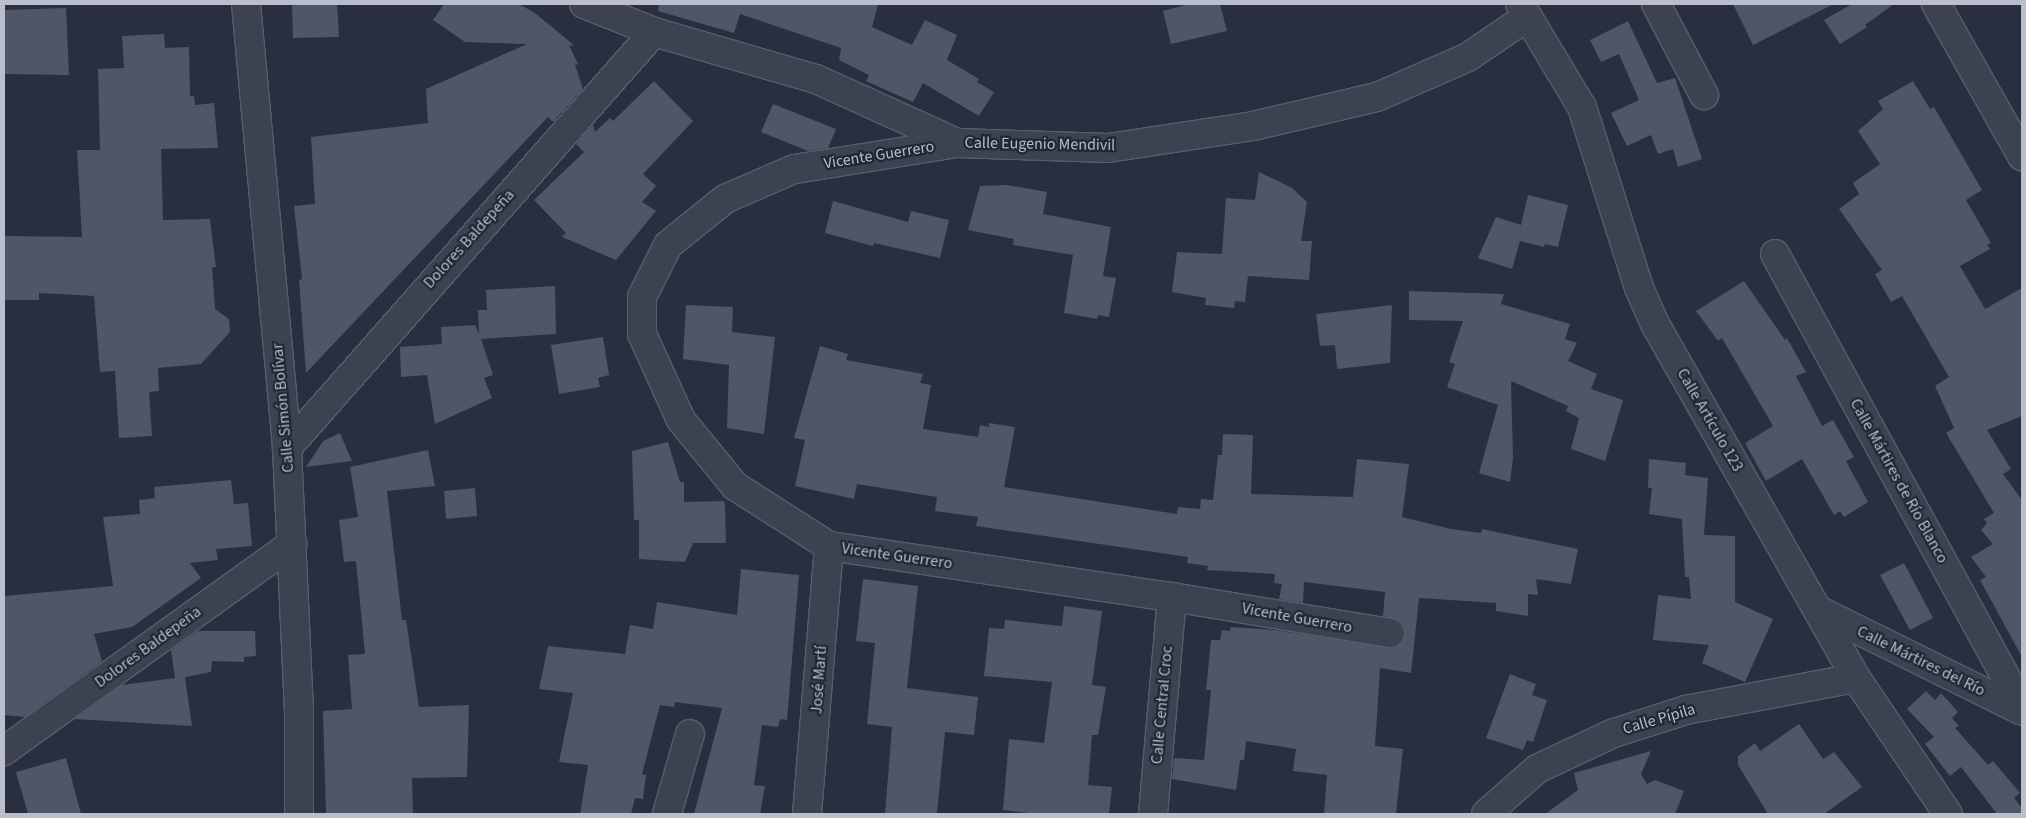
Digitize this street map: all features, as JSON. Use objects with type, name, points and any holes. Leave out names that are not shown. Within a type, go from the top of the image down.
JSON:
[{"type":"street","name":"Calle Simón Bolívar","points":[[246,4],[287,448],[292,544],[299,814]]},
{"type":"street","name":"Calle Eugenio Mendivil","points":[[584,4],[654,32],[816,79],[957,143],[1108,148],[1253,126],[1377,97],[1468,57],[1524,10]]},
{"type":"street","points":[[1656,4],[1704,95]]},
{"type":"street","points":[[1936,4],[2022,156]]},
{"type":"street","name":"Calle Artículo 123","points":[[1524,10],[1582,107],[1639,288],[1655,324],[1820,611],[1856,678],[1948,814]]},
{"type":"street","name":"Dolores Baldepeña","points":[[287,448],[654,32]]},
{"type":"street","name":"Vicente Guerrero","points":[[957,143],[794,169],[725,199],[668,245],[642,297],[642,334],[681,420],[735,486],[829,546],[1172,596],[1390,633]]},
{"type":"street","name":"Calle Mártires de Río Blanco","points":[[1775,254],[2022,707]]},
{"type":"street","name":"Dolores Baldepeña","points":[[4,751],[292,544]]},
{"type":"street","name":"José Martí","points":[[807,814],[829,546]]},
{"type":"street","name":"Calle Central Croc","points":[[1152,814],[1172,596]]},
{"type":"street","name":"Calle Mártires del Río","points":[[1820,611],[2022,712]]},
{"type":"street","name":"Calle Pípila","points":[[1486,814],[1537,769],[1614,732],[1686,710],[1856,678]]},
{"type":"street","points":[[667,814],[690,734]]},
{"type":"building","points":[[294,4],[337,4],[339,37],[293,38],[292,6]]},
{"type":"building","points":[[444,4],[519,4],[535,13],[575,46],[569,45],[578,64],[575,65],[583,89],[553,122],[548,117],[306,373],[299,280],[302,279],[294,206],[315,204],[311,137],[428,123],[426,89],[527,44],[465,42],[433,20]]},
{"type":"building","points":[[659,4],[878,4],[872,27],[912,45],[925,20],[957,35],[947,60],[979,79],[977,82],[994,92],[979,116],[923,83],[913,102],[866,81],[869,75],[839,60],[841,48],[740,14],[734,33],[658,11]]},
{"type":"building","points":[[1189,4],[1220,4],[1227,31],[1171,44],[1163,11]]},
{"type":"building","points":[[1733,4],[1834,4],[1753,45]]},
{"type":"building","points":[[1852,4],[1894,4],[1865,25],[1867,27],[1840,44],[1824,20]]},
{"type":"building","points":[[66,8],[69,75],[4,74],[4,10]]},
{"type":"building","points":[[1628,21],[1657,83],[1675,78],[1702,159],[1678,167],[1673,149],[1658,154],[1651,135],[1627,146],[1611,113],[1639,100],[1619,54],[1601,62],[1590,40]]},
{"type":"building","points":[[164,34],[165,48],[189,47],[190,96],[194,96],[195,105],[214,103],[218,148],[161,149],[163,220],[210,219],[216,267],[212,267],[215,309],[229,319],[230,332],[201,364],[158,368],[159,391],[149,392],[152,436],[119,438],[115,371],[100,372],[94,296],[39,293],[39,300],[4,300],[4,236],[82,237],[77,150],[100,150],[98,69],[124,68],[122,36]]},
{"type":"building","points":[[654,81],[693,121],[643,174],[656,186],[642,202],[656,211],[616,260],[562,237],[566,233],[534,200],[584,152],[576,144],[593,124],[595,132],[610,118],[613,121]]},
{"type":"building","points":[[1913,81],[1930,109],[1934,107],[1982,190],[1966,200],[1991,243],[1987,245],[1990,249],[1960,266],[1985,309],[2022,288],[2022,416],[1987,430],[2011,469],[2003,474],[2022,500],[2022,657],[1980,580],[1986,577],[1971,557],[1993,544],[1981,530],[1987,523],[1984,519],[1994,513],[1946,433],[1954,428],[1935,386],[1949,377],[1902,296],[1891,302],[1875,274],[1882,270],[1839,209],[1859,194],[1853,183],[1880,164],[1858,131],[1883,109],[1878,101]]},
{"type":"building","points":[[773,104],[836,129],[828,148],[808,151],[761,132]]},
{"type":"building","points":[[1259,172],[1292,188],[1307,202],[1301,241],[1312,241],[1309,280],[1248,276],[1245,302],[1235,301],[1234,308],[1205,305],[1206,298],[1172,292],[1177,252],[1222,254],[1226,198],[1255,200]]},
{"type":"building","points":[[1007,185],[1047,192],[1043,214],[1111,227],[1103,276],[1116,278],[1109,317],[1098,315],[1097,319],[1064,313],[1073,255],[1013,245],[1014,239],[968,230],[980,186]]},
{"type":"building","points":[[1528,195],[1568,205],[1558,247],[1545,244],[1544,247],[1520,241],[1512,269],[1478,258],[1496,217],[1521,225]]},
{"type":"building","points":[[833,201],[908,222],[911,211],[949,220],[940,258],[874,243],[873,246],[825,233]]},
{"type":"building","points":[[1744,281],[1785,340],[1787,338],[1806,372],[1796,376],[1822,426],[1833,420],[1854,457],[1846,461],[1868,502],[1844,517],[1840,511],[1834,515],[1802,459],[1766,481],[1745,443],[1773,426],[1722,338],[1718,341],[1696,311]]},
{"type":"building","points":[[555,286],[556,334],[481,339],[493,375],[484,378],[492,398],[435,424],[427,375],[401,377],[400,347],[442,344],[441,327],[475,325],[479,334],[478,310],[487,310],[486,290]]},
{"type":"building","points":[[1409,291],[1504,294],[1501,304],[1570,324],[1565,339],[1577,343],[1568,361],[1597,374],[1591,389],[1623,400],[1605,461],[1571,449],[1579,418],[1566,411],[1568,406],[1511,381],[1513,458],[1510,482],[1479,473],[1498,405],[1447,387],[1455,364],[1449,362],[1463,321],[1409,320]]},
{"type":"building","points":[[686,305],[733,307],[732,332],[775,337],[764,434],[727,428],[729,365],[683,359]]},
{"type":"building","points":[[1392,305],[1390,363],[1337,369],[1335,345],[1320,346],[1316,314]]},
{"type":"building","points":[[603,337],[609,375],[598,378],[600,387],[559,394],[551,345]]},
{"type":"building","points":[[820,346],[848,354],[846,360],[923,374],[920,383],[931,385],[923,429],[978,437],[980,425],[989,427],[989,423],[1015,427],[1004,487],[1177,514],[1178,507],[1200,509],[1201,499],[1213,500],[1218,455],[1222,455],[1223,434],[1253,435],[1251,494],[1353,497],[1357,459],[1409,464],[1402,517],[1451,529],[1481,533],[1482,529],[1578,549],[1571,584],[1536,579],[1538,595],[1528,594],[1528,616],[1496,611],[1496,603],[1419,598],[1411,673],[1380,668],[1375,746],[1403,749],[1396,814],[1324,814],[1327,775],[1293,771],[1296,749],[1246,741],[1244,760],[1240,760],[1236,790],[1172,779],[1174,758],[1204,760],[1211,690],[1206,690],[1211,640],[1220,640],[1222,630],[1230,631],[1231,627],[1274,630],[1395,648],[1402,642],[1405,628],[1400,621],[1383,616],[1385,592],[1304,582],[1303,603],[1279,599],[1282,584],[1274,583],[1275,574],[1207,570],[1208,566],[1187,563],[1188,557],[976,526],[978,517],[935,511],[937,497],[857,484],[854,499],[795,486],[805,440],[794,438]]},
{"type":"building","points":[[340,433],[352,461],[306,467],[323,441]]},
{"type":"building","points":[[668,442],[680,482],[684,482],[684,502],[724,501],[725,506],[726,543],[693,543],[685,562],[639,559],[639,520],[634,520],[632,451]]},
{"type":"building","points":[[428,450],[435,486],[387,491],[402,620],[406,620],[419,707],[469,705],[467,777],[412,778],[413,814],[326,814],[323,711],[352,709],[348,655],[365,654],[356,561],[344,562],[339,520],[358,517],[350,467]]},
{"type":"building","points":[[1649,459],[1686,463],[1685,475],[1708,478],[1704,535],[1735,536],[1735,602],[1773,619],[1745,682],[1702,663],[1709,645],[1653,640],[1658,595],[1691,599],[1689,577],[1685,577],[1682,519],[1649,514],[1652,488],[1648,488]]},
{"type":"building","points":[[231,480],[234,504],[248,503],[252,546],[216,549],[218,560],[190,563],[201,578],[132,627],[94,634],[102,661],[25,717],[4,715],[4,596],[113,586],[103,517],[140,514],[139,500],[155,498],[154,487]]},
{"type":"building","points":[[475,488],[477,516],[446,519],[444,491]]},
{"type":"building","points":[[1904,563],[1933,618],[1910,630],[1880,575]]},
{"type":"building","points":[[741,569],[799,575],[787,720],[780,719],[778,727],[762,725],[754,785],[765,786],[760,814],[694,814],[722,708],[675,702],[674,707],[660,705],[642,774],[646,775],[643,799],[635,798],[631,814],[580,814],[588,765],[559,762],[573,693],[539,689],[548,646],[625,654],[630,625],[653,629],[657,602],[737,615]]},
{"type":"building","points":[[863,579],[918,586],[907,688],[978,697],[974,735],[945,732],[937,814],[885,814],[892,727],[867,724],[875,643],[856,641]]},
{"type":"building","points":[[1064,606],[1102,611],[1092,685],[1106,687],[1098,735],[1092,735],[1088,785],[1112,787],[1109,814],[1037,814],[1003,810],[1009,739],[1044,743],[1052,682],[984,676],[989,628],[1004,629],[1005,620],[1062,626]]},
{"type":"building","points":[[198,631],[255,631],[256,656],[244,657],[244,662],[212,661],[211,672],[185,677],[192,726],[75,719],[122,685],[175,678],[171,650]]},
{"type":"building","points":[[1510,674],[1536,684],[1532,695],[1547,700],[1533,742],[1527,740],[1523,750],[1486,738]]},
{"type":"building","points":[[1926,691],[1935,700],[1941,693],[1958,712],[1952,718],[1959,726],[1955,728],[1988,765],[1993,761],[2020,793],[2014,798],[2022,808],[2022,814],[1997,814],[1961,767],[1950,776],[1925,744],[1934,737],[1907,709]]},
{"type":"building","points":[[1799,724],[1823,759],[1834,752],[1862,787],[1824,814],[1768,814],[1738,765],[1738,756],[1755,743],[1760,751]]},
{"type":"building","points":[[1651,751],[1641,774],[1647,784],[1655,780],[1684,791],[1675,814],[1545,814],[1578,790],[1574,773]]},
{"type":"building","points":[[66,758],[81,814],[28,814],[16,772]]}]
